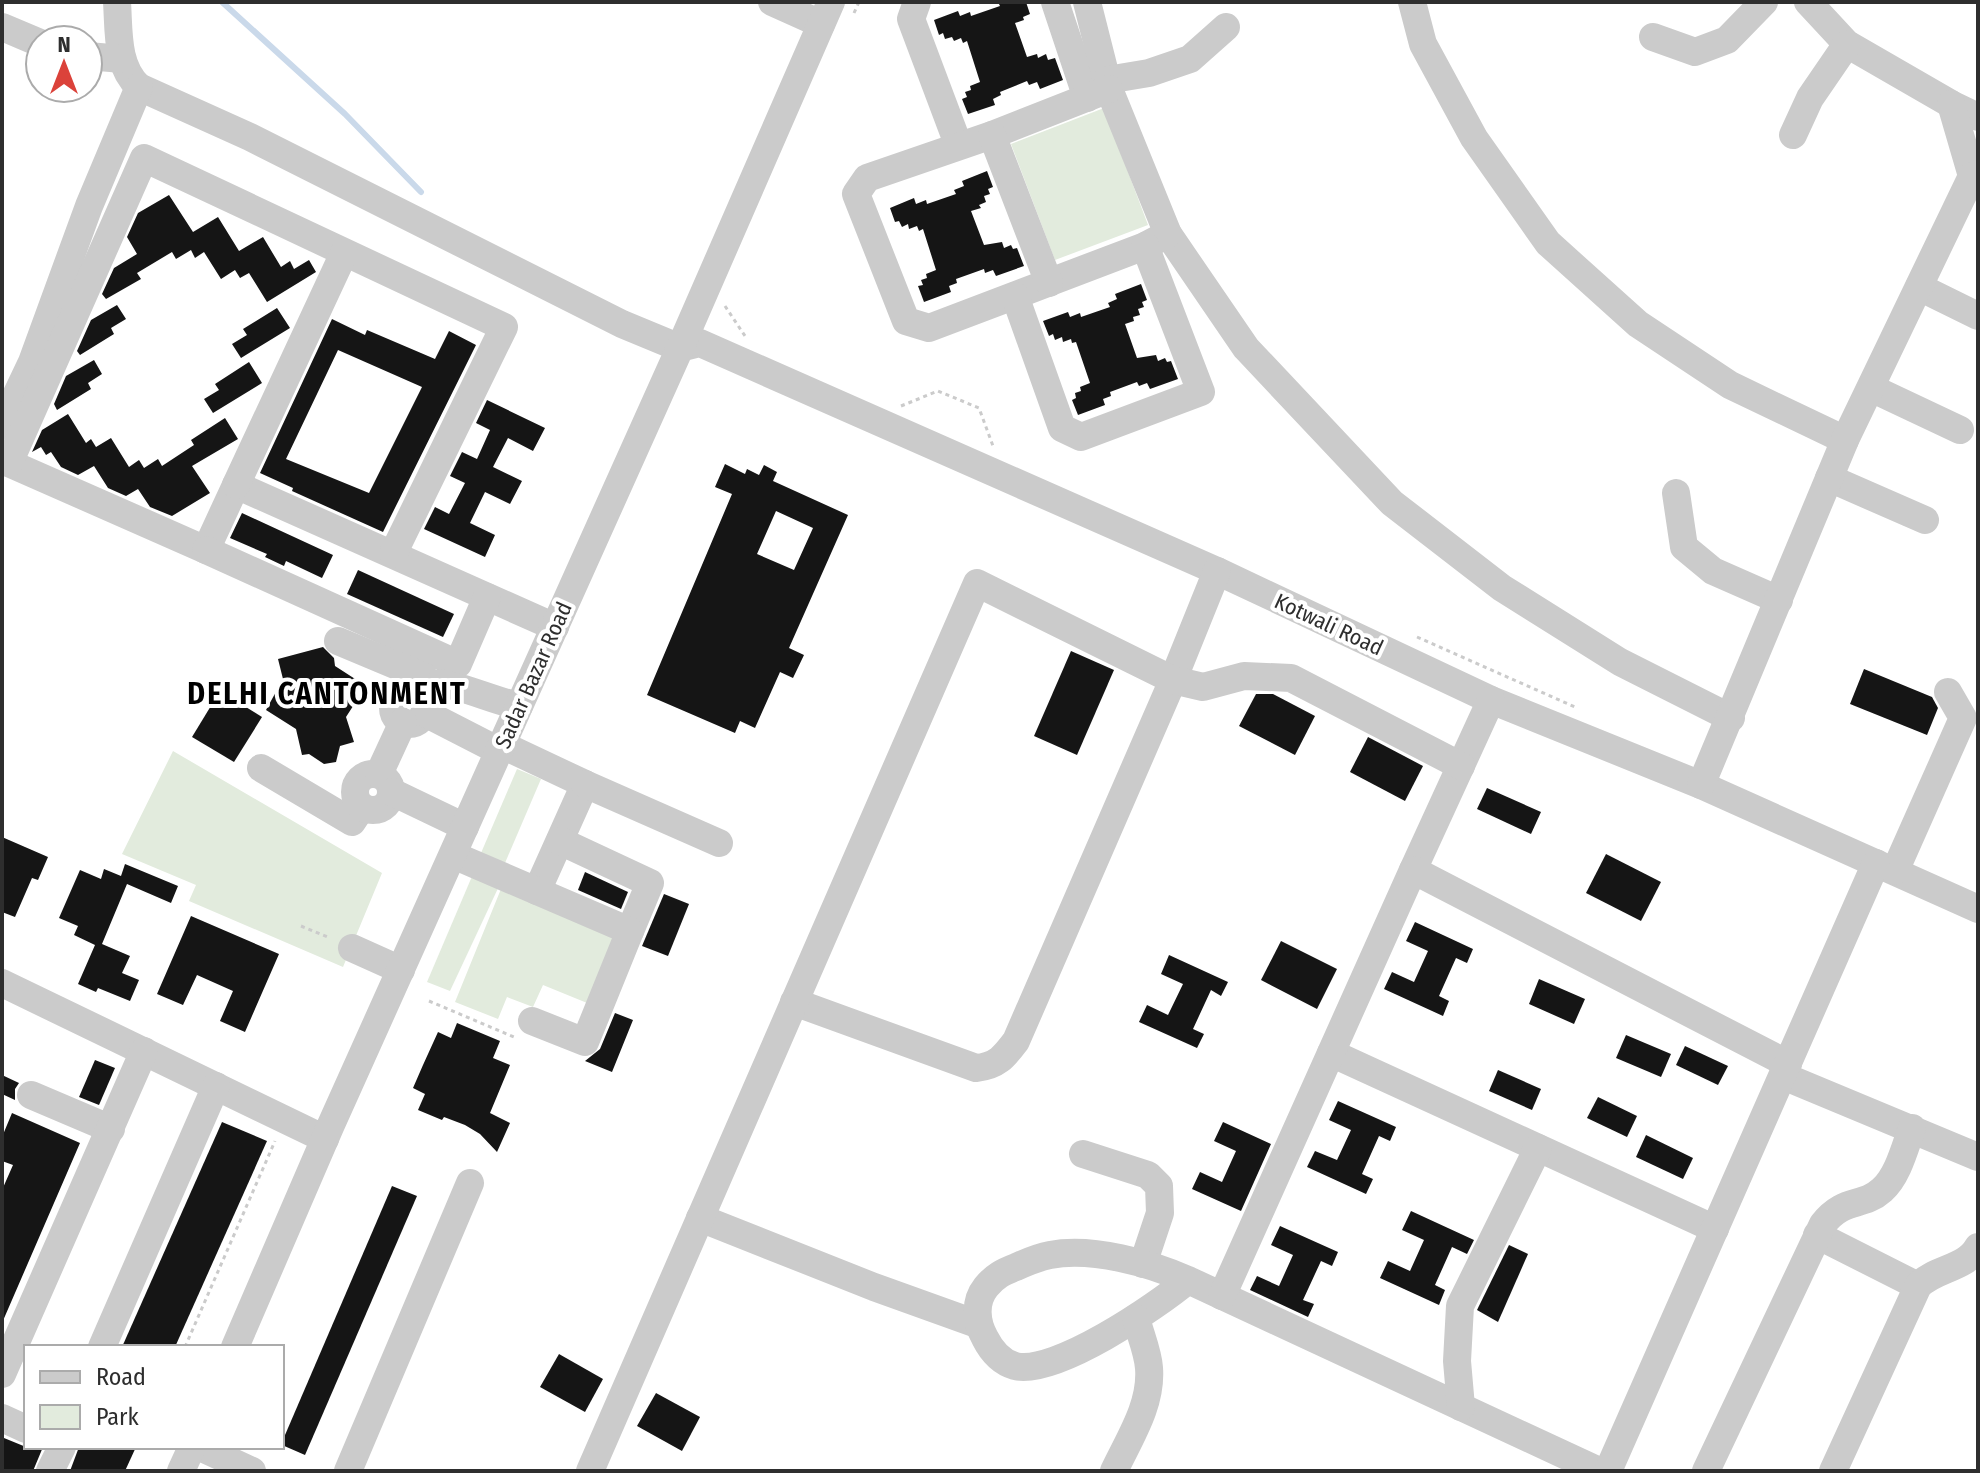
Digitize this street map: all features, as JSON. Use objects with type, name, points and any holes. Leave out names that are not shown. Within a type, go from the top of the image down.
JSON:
[{"type":"street","points":[[2,425],[32,362],[89,206],[139,87],[130,80],[122,59],[117,2]]},
{"type":"street","points":[[772,2],[835,14]]},
{"type":"street","points":[[917,2],[911,19],[958,144]]},
{"type":"street","points":[[1015,296],[1062,428],[1081,437],[1201,392],[1156,240],[1101,89],[1055,2]]},
{"type":"street","points":[[1087,2],[1101,89]]},
{"type":"street","points":[[1412,2],[1423,44],[1474,138],[1548,243],[1638,324],[1717,377],[1845,440]]},
{"type":"street","points":[[1653,37],[1695,52],[1727,40],[1764,2]]},
{"type":"street","points":[[1808,2],[1847,44],[1978,117]]},
{"type":"street","name":"Sadar Bazar Road","points":[[236,1345],[325,1139],[680,348],[835,14]]},
{"type":"street","points":[[2,27],[24,36]]},
{"type":"street","points":[[1156,240],[929,328],[906,321],[856,194],[867,178],[958,144],[992,135],[1101,89],[1190,59],[1226,27]]},
{"type":"street","points":[[1793,135],[1810,98],[1847,44]]},
{"type":"street","points":[[104,57],[122,59]]},
{"type":"street","name":"Kotwali Road","points":[[139,87],[250,137],[622,324],[680,348],[700,343],[1217,571],[1491,700],[1701,785],[1978,909]]},
{"type":"street","points":[[1701,785],[1845,440],[1975,175],[1951,104]]},
{"type":"street","points":[[992,135],[1049,283]]},
{"type":"street","points":[[393,554],[504,327],[144,158],[5,461],[458,664],[487,597]]},
{"type":"street","points":[[1156,240],[1246,348],[1392,503],[1502,588],[1620,662],[1731,718]]},
{"type":"street","points":[[206,550],[344,253]]},
{"type":"street","points":[[1919,287],[1978,316]]},
{"type":"street","points":[[1871,388],[1960,430]]},
{"type":"street","points":[[1829,478],[1925,520]]},
{"type":"street","points":[[236,485],[555,627]]},
{"type":"street","points":[[1676,493],[1684,547],[1713,571],[1779,600]]},
{"type":"street","points":[[794,1002],[976,1068],[992,1066],[1003,1058],[1016,1041],[1173,680],[1217,571]]},
{"type":"street","points":[[590,1471],[977,583],[1173,680],[1203,687],[1244,676],[1291,678],[1461,766]]},
{"type":"street","points":[[338,641],[500,748],[719,843]]},
{"type":"street","points":[[422,698],[466,688],[496,701],[519,706]]},
{"type":"street","points":[[1188,1280],[1156,1307],[1062,1358],[1042,1365],[1017,1367],[1004,1361],[991,1349],[977,1324],[980,1294],[995,1276],[1052,1254],[1128,1259],[1188,1280],[1461,1407],[1611,1469],[1786,1070],[1963,718],[1948,692]]},
{"type":"street","points":[[386,783],[422,698]]},
{"type":"street","points":[[1222,1296],[1491,700]]},
{"type":"street","points":[[261,768],[352,822],[362,807],[355,796],[355,786],[368,774],[465,827]]},
{"type":"street","points":[[537,891],[585,784]]},
{"type":"street","points":[[529,1032],[585,1042],[650,883],[560,841]]},
{"type":"street","points":[[453,855],[630,931]]},
{"type":"street","points":[[1413,870],[1786,1070],[1978,1157]]},
{"type":"street","points":[[352,948],[401,970]]},
{"type":"street","points":[[2,983],[325,1139]]},
{"type":"street","points":[[2,1374],[144,1051]]},
{"type":"street","points":[[1331,1053],[1715,1229]]},
{"type":"street","points":[[103,1345],[216,1086]]},
{"type":"street","points":[[31,1095],[111,1129]]},
{"type":"street","points":[[1714,1468],[1817,1235],[1833,1211],[1882,1190],[1894,1173],[1912,1128]]},
{"type":"street","points":[[1461,1407],[1457,1361],[1460,1306],[1538,1148]]},
{"type":"street","points":[[1083,1154],[1148,1175],[1159,1186],[1160,1213],[1143,1264]]},
{"type":"street","points":[[348,1471],[470,1183]]},
{"type":"street","points":[[700,1218],[977,1324]]},
{"type":"street","points":[[1817,1235],[1918,1286]]},
{"type":"street","points":[[1833,1471],[1918,1286],[1928,1275],[1973,1257],[1978,1247]]},
{"type":"street","points":[[1114,1471],[1143,1410],[1149,1386],[1149,1366],[1136,1318]]},
{"type":"street","points":[[2,1418],[24,1428]]},
{"type":"street","points":[[50,1471],[61,1449]]},
{"type":"street","points":[[181,1471],[191,1449]]},
{"type":"street","points":[[204,1449],[252,1471]]},
{"type":"path","points":[[835,14],[859,2]]},
{"type":"path","points":[[725,307],[750,344]]},
{"type":"path","points":[[893,409],[938,391],[979,408],[995,451]]},
{"type":"path","points":[[1418,637],[1578,708]]},
{"type":"path","points":[[301,926],[352,948]]},
{"type":"path","points":[[429,1001],[529,1032]]},
{"type":"path","points":[[186,1345],[284,1119]]},
{"type":"green space","points":[[1104,108],[1148,225],[1055,260],[1011,144]]},
{"type":"green space","points":[[173,751],[382,873],[343,967],[189,901],[196,885],[122,854]]},
{"type":"green space","points":[[517,769],[541,779],[505,863],[481,853]]},
{"type":"green space","points":[[473,874],[500,884],[450,991],[427,982]]},
{"type":"green space","points":[[503,884],[622,933],[592,1005],[543,985],[533,1007],[507,997],[498,1019],[455,1002]]},
{"type":"building","points":[[998,2],[1026,2],[1030,14],[1015,23],[1027,57],[1037,54],[1038,58],[1046,54],[1048,60],[1055,58],[1063,80],[1040,89],[1037,82],[1029,85],[1027,81],[1000,92],[1001,95],[993,99],[995,105],[968,114],[962,99],[967,97],[965,92],[971,90],[970,86],[980,82],[967,41],[963,43],[961,38],[954,41],[952,37],[945,39],[943,33],[939,35],[934,20],[958,11],[960,16],[970,12],[971,16],[1000,6]]},
{"type":"building","points":[[987,171],[993,187],[988,189],[990,194],[984,196],[986,202],[979,205],[981,208],[971,211],[984,245],[1002,242],[1004,248],[1011,245],[1013,249],[1017,248],[1024,266],[996,276],[993,270],[985,273],[984,269],[956,279],[957,283],[949,286],[951,292],[924,302],[918,286],[923,285],[921,280],[927,278],[926,274],[936,270],[923,229],[919,231],[917,226],[909,229],[908,224],[902,227],[899,221],[895,222],[890,208],[914,198],[916,204],[926,200],[927,204],[956,194],[954,190],[964,186],[962,181]]},
{"type":"building","points":[[169,195],[193,232],[218,217],[239,251],[263,237],[281,267],[290,261],[294,269],[309,260],[316,272],[267,302],[249,273],[240,278],[235,270],[221,279],[204,252],[195,258],[191,250],[176,259],[172,252],[137,273],[141,279],[106,299],[102,294],[114,268],[137,254],[127,237],[138,213]]},
{"type":"building","points":[[1141,284],[1147,300],[1142,302],[1144,307],[1138,309],[1140,315],[1125,324],[1137,358],[1156,355],[1158,361],[1165,358],[1167,362],[1171,361],[1178,379],[1150,389],[1147,383],[1139,386],[1137,382],[1110,392],[1111,396],[1103,399],[1105,405],[1078,415],[1072,400],[1076,398],[1075,393],[1081,391],[1080,387],[1090,383],[1076,342],[1072,343],[1071,339],[1063,342],[1062,337],[1055,340],[1053,334],[1049,336],[1043,321],[1068,312],[1070,317],[1080,313],[1081,317],[1110,307],[1108,303],[1117,299],[1115,294]]},
{"type":"building","points":[[117,305],[126,319],[111,328],[114,334],[80,355],[77,351],[91,320]]},
{"type":"building","points":[[277,308],[290,328],[241,358],[232,344],[247,335],[243,329]]},
{"type":"building","points":[[332,319],[365,335],[367,330],[435,359],[449,331],[476,345],[383,532],[260,473]],"holes":[[[338,350],[422,387],[369,493],[286,459]]]},
{"type":"building","points":[[94,360],[102,374],[88,383],[91,389],[57,410],[54,404],[66,376]]},
{"type":"building","points":[[249,362],[262,383],[213,413],[204,399],[219,390],[215,384]]},
{"type":"building","points":[[487,400],[545,428],[533,451],[508,438],[493,467],[522,481],[510,504],[485,492],[470,523],[495,535],[485,557],[424,529],[435,507],[449,514],[465,483],[450,476],[462,452],[477,459],[490,430],[476,423]]},
{"type":"building","points":[[68,414],[86,443],[91,439],[96,447],[111,438],[129,467],[139,460],[144,468],[158,459],[162,466],[194,445],[191,440],[225,418],[238,439],[192,466],[210,493],[172,516],[150,507],[138,489],[126,496],[108,488],[94,466],[78,475],[61,467],[51,452],[46,455],[41,447],[32,452],[42,430]]},
{"type":"building","points":[[725,464],[745,474],[747,469],[759,475],[764,465],[777,472],[773,481],[848,515],[789,648],[804,655],[793,678],[780,672],[755,728],[740,721],[735,733],[647,695],[732,494],[715,487]],"holes":[[[776,511],[813,528],[794,570],[757,554]]]},
{"type":"building","points":[[242,513],[333,555],[322,578],[286,561],[284,566],[265,557],[267,554],[230,538]]},
{"type":"building","points":[[358,570],[454,614],[443,637],[347,594]]},
{"type":"building","points":[[323,647],[334,658],[335,666],[366,686],[346,717],[354,742],[340,746],[336,762],[324,764],[309,754],[302,755],[296,729],[266,710],[283,679],[278,659]]},
{"type":"building","points":[[1071,651],[1114,670],[1077,755],[1034,736]]},
{"type":"building","points":[[1864,669],[1932,697],[1938,708],[1927,735],[1850,704]]},
{"type":"building","points":[[220,691],[262,717],[234,762],[192,737]]},
{"type":"building","points":[[1256,694],[1273,694],[1315,716],[1295,755],[1239,726]]},
{"type":"building","points":[[1368,737],[1423,766],[1405,801],[1350,772]]},
{"type":"building","points":[[1487,788],[1541,812],[1531,834],[1477,809]]},
{"type":"building","points":[[2,837],[48,857],[38,880],[32,878],[15,917],[2,912]]},
{"type":"building","points":[[1606,854],[1661,882],[1641,921],[1586,893]]},
{"type":"building","points":[[125,864],[178,886],[171,903],[127,884],[102,944],[130,956],[122,973],[139,980],[130,1001],[98,988],[96,992],[78,984],[95,945],[74,935],[78,926],[59,918],[80,870],[101,879],[104,869],[121,876]]},
{"type":"building","points":[[585,872],[628,892],[621,909],[578,890]]},
{"type":"building","points":[[664,894],[689,904],[668,956],[642,946]]},
{"type":"building","points":[[191,916],[279,954],[245,1032],[220,1021],[233,991],[197,975],[183,1005],[157,994]]},
{"type":"building","points":[[1415,922],[1473,949],[1467,963],[1456,958],[1439,996],[1449,1001],[1443,1016],[1384,989],[1392,972],[1414,982],[1428,951],[1406,941]]},
{"type":"building","points":[[1281,941],[1337,969],[1317,1009],[1261,980]]},
{"type":"building","points":[[1169,955],[1228,982],[1221,996],[1211,990],[1193,1029],[1204,1034],[1197,1048],[1139,1022],[1147,1005],[1168,1015],[1183,984],[1161,974]]},
{"type":"building","points":[[1539,979],[1585,999],[1574,1024],[1529,1004]]},
{"type":"building","points":[[615,1013],[633,1020],[612,1072],[585,1061],[600,1049]]},
{"type":"building","points":[[457,1023],[500,1041],[493,1058],[510,1065],[490,1113],[510,1123],[497,1152],[480,1134],[465,1125],[418,1110],[425,1094],[413,1088],[423,1065],[438,1032],[451,1038]]},
{"type":"building","points":[[1626,1035],[1671,1054],[1661,1077],[1616,1058]]},
{"type":"building","points":[[1685,1046],[1728,1066],[1718,1085],[1676,1065]]},
{"type":"building","points":[[95,1060],[115,1068],[99,1105],[79,1097]]},
{"type":"building","points":[[1498,1070],[1541,1089],[1532,1110],[1489,1091]]},
{"type":"building","points":[[2,1075],[19,1083],[15,1089],[15,1100],[2,1094]]},
{"type":"building","points":[[1598,1097],[1637,1116],[1627,1137],[1587,1118]]},
{"type":"building","points":[[1338,1101],[1396,1127],[1390,1141],[1379,1136],[1362,1174],[1373,1179],[1366,1194],[1307,1167],[1315,1151],[1337,1160],[1351,1130],[1329,1120]]},
{"type":"building","points":[[12,1113],[80,1143],[2,1323],[2,1190],[13,1165],[2,1161],[2,1137]]},
{"type":"building","points":[[222,1122],[267,1141],[176,1345],[123,1345]]},
{"type":"building","points":[[1223,1122],[1271,1144],[1241,1211],[1192,1189],[1200,1172],[1222,1182],[1236,1151],[1214,1141]]},
{"type":"building","points":[[1646,1135],[1693,1158],[1683,1179],[1636,1157]]},
{"type":"building","points":[[392,1186],[417,1196],[305,1455],[284,1446],[284,1437]]},
{"type":"building","points":[[1411,1211],[1474,1240],[1467,1254],[1452,1247],[1435,1285],[1445,1290],[1439,1305],[1380,1278],[1388,1261],[1410,1271],[1424,1240],[1402,1230]]},
{"type":"building","points":[[1280,1226],[1338,1252],[1332,1266],[1321,1261],[1303,1300],[1314,1304],[1308,1317],[1250,1290],[1257,1276],[1279,1286],[1293,1255],[1271,1245]]},
{"type":"building","points":[[1509,1245],[1528,1254],[1498,1322],[1477,1310]]},
{"type":"building","points":[[559,1354],[603,1379],[585,1412],[540,1387]]},
{"type":"building","points":[[656,1393],[700,1417],[682,1451],[637,1426]]},
{"type":"building","points":[[4,1438],[24,1446],[24,1449],[42,1449],[33,1471],[2,1471]]},
{"type":"building","points":[[78,1449],[135,1449],[125,1471],[70,1471]]},
{"type":"waterway","points":[[222,2],[345,114],[421,192]]},
{"type":"district","name":"DELHI CANTONMENT","points":[[327,694]]}]
